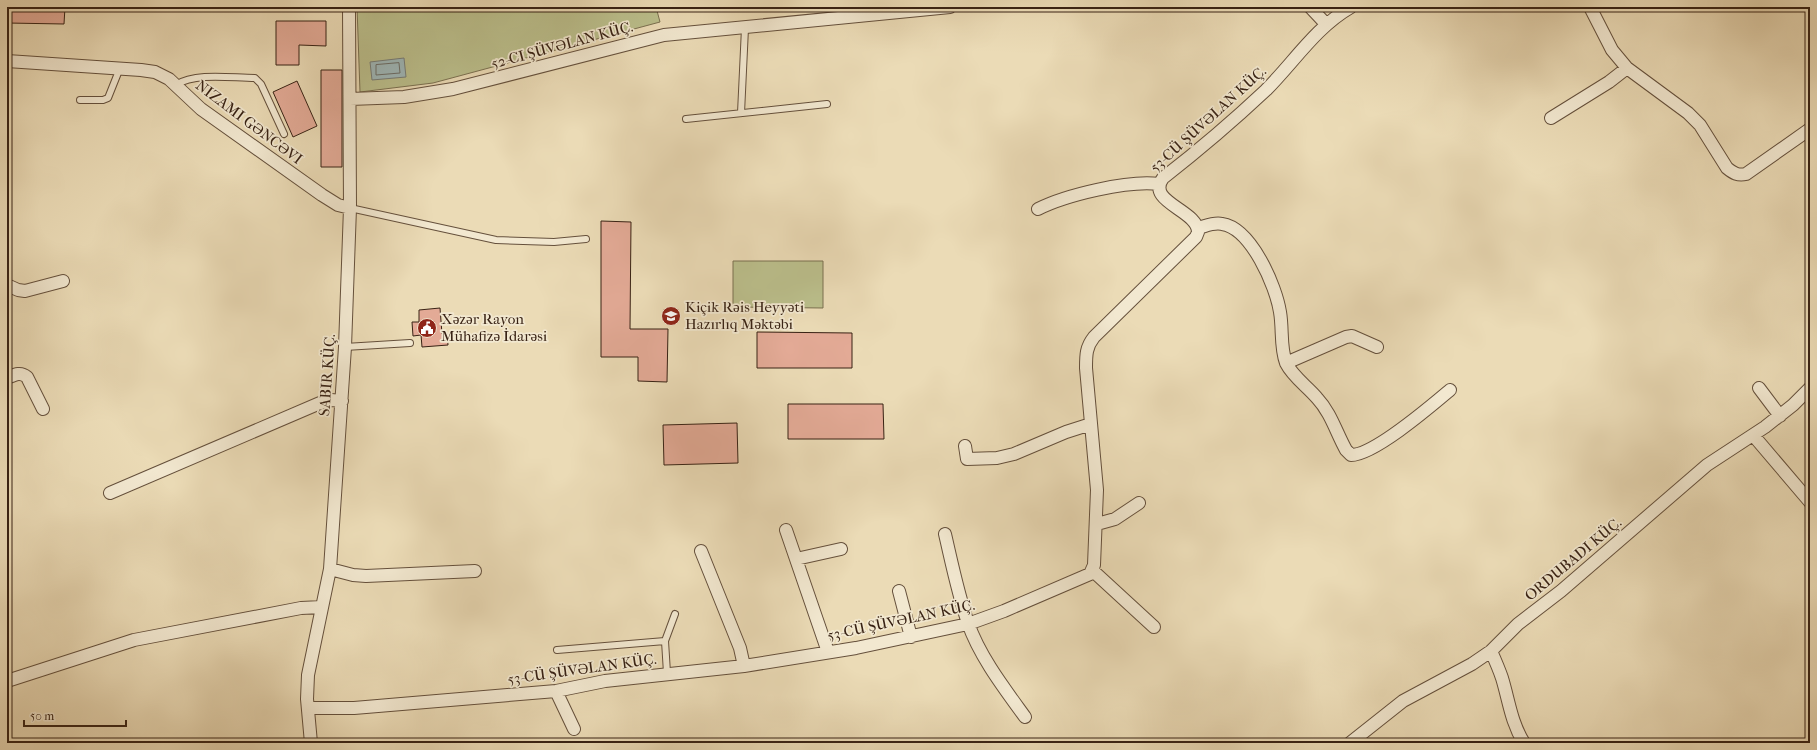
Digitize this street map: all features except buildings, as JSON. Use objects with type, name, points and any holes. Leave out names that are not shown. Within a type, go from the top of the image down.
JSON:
[{"type":"street","name":"SABIR KÜÇ.","points":[[311,743],[308,708],[308,675],[330,569],[346,347],[350,208],[349,7]]},
{"type":"street","name":"52-CI ŞÜVƏLAN KÜÇ.","points":[[350,99],[404,96],[453,89],[650,38],[680,33],[950,7]]},
{"type":"street","points":[[1310,7],[1326,24]]},
{"type":"street","name":"53-CÜ ŞÜVƏLAN KÜÇ.","points":[[1198,228],[1196,223],[1163,197],[1159,190],[1158,184],[1163,178],[1215,136],[1266,90],[1326,24],[1351,7]]},
{"type":"street","points":[[1590,7],[1608,44],[1627,68],[1692,117],[1707,134],[1727,168],[1740,176],[1760,166],[1810,129]]},
{"type":"street","name":"NIZAMI GƏNCƏVI","points":[[7,61],[120,68],[162,74],[201,109],[322,195],[338,205],[350,208]]},
{"type":"street","points":[[1551,118],[1609,82],[1627,68]]},
{"type":"street","points":[[1038,209],[1053,201],[1069,196],[1138,182],[1158,184]]},
{"type":"street","points":[[1154,627],[1092,570],[1094,565],[1097,524],[1097,490],[1086,355],[1088,344],[1094,337],[1196,237],[1198,228],[1221,224],[1231,226],[1244,236],[1250,244],[1262,264],[1277,296],[1286,363],[1290,371],[1317,397],[1328,412],[1344,446],[1350,455],[1365,452],[1417,418],[1450,390]]},
{"type":"street","points":[[7,285],[18,290],[25,291],[63,281]]},
{"type":"street","points":[[1286,363],[1346,337],[1352,336],[1377,347]]},
{"type":"street","points":[[7,378],[18,374],[23,374],[27,377],[43,409]]},
{"type":"street","points":[[1759,388],[1780,416]]},
{"type":"street","name":"ORDUBADI KÜÇ.","points":[[1350,743],[1403,701],[1472,664],[1491,651],[1518,624],[1561,591],[1707,465],[1780,416],[1810,388]]},
{"type":"street","points":[[110,493],[320,403],[331,400],[342,401]]},
{"type":"street","points":[[965,446],[967,459],[997,458],[1091,424]]},
{"type":"street","points":[[1753,435],[1810,502]]},
{"type":"street","points":[[1097,524],[1115,519],[1139,503]]},
{"type":"street","points":[[786,530],[828,652]]},
{"type":"street","points":[[945,534],[968,624],[986,661],[1025,718]]},
{"type":"street","points":[[796,559],[841,549]]},
{"type":"street","points":[[701,551],[740,648],[744,666]]},
{"type":"street","points":[[330,569],[353,575],[366,576],[475,572]]},
{"type":"street","name":"53-CÜ ŞÜVƏLAN KÜÇ.","points":[[308,708],[354,708],[556,691],[605,681],[667,673],[744,666],[828,652],[911,637],[968,624],[1083,578],[1092,570]]},
{"type":"street","points":[[898,591],[911,637]]},
{"type":"street","points":[[7,681],[134,640],[301,608],[322,607]]},
{"type":"street","points":[[1491,651],[1502,678],[1513,723],[1524,743]]},
{"type":"street","points":[[556,691],[574,729]]},
{"type":"lane","points":[[741,113],[744,28]]},
{"type":"lane","points":[[80,100],[103,100],[108,98],[120,68]]},
{"type":"lane","points":[[175,85],[188,78],[255,78],[261,84],[284,134]]},
{"type":"lane","points":[[686,119],[827,104]]},
{"type":"lane","points":[[350,208],[496,240],[548,242],[586,239]]},
{"type":"lane","points":[[346,347],[410,343]]},
{"type":"lane","points":[[667,673],[665,641],[675,614]]},
{"type":"lane","points":[[557,650],[665,641]]},
{"type":"green space","points":[[357,7],[656,7],[660,22],[433,83],[360,92]]},
{"type":"green space","points":[[733,261],[823,261],[823,308],[733,307]]},
{"type":"water","points":[[404,58],[406,77],[372,80],[370,62]]},
{"type":"place","name":"Kiçik Rəis Heyyəti Hazırlıq Məktəbi","points":[[671,316]]},
{"type":"place","name":"Xəzər Rayon Mühafizə İdarəsi","points":[[427,328]]}]
